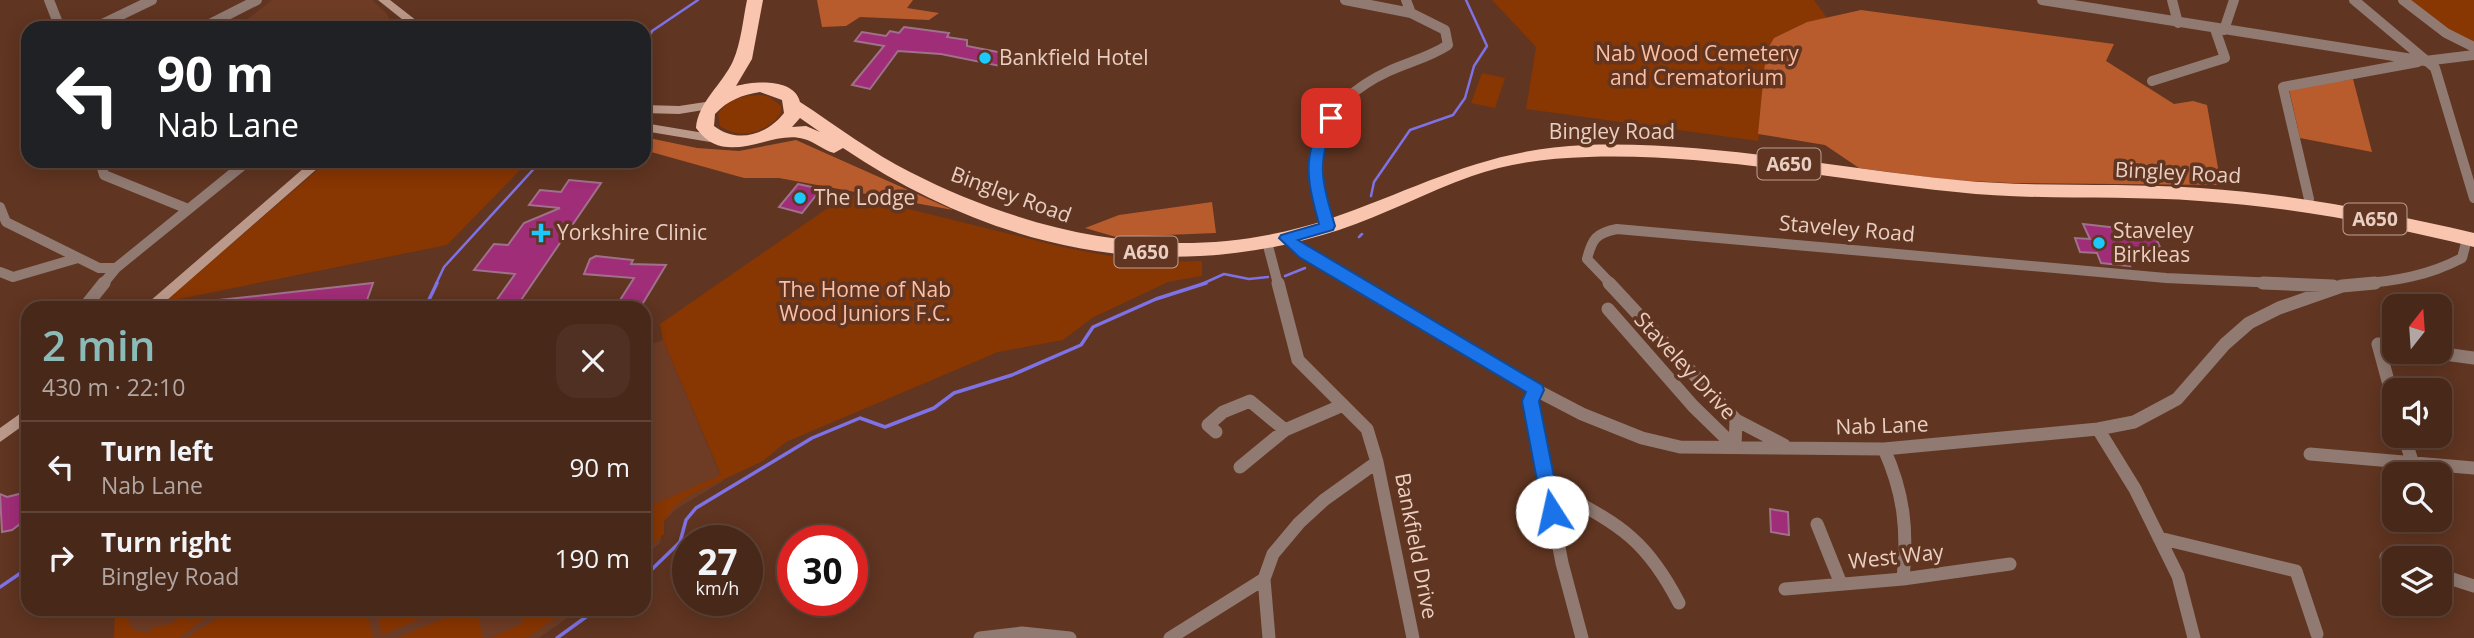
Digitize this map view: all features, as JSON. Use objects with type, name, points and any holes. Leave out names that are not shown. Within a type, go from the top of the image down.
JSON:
[{"type":"highway","points":[[716,102],[732,92],[760,87],[755,67],[755,0]]},
{"type":"highway","points":[[723,140],[705,128],[703,121],[740,66],[765,0]]},
{"type":"highway","name":"A650","points":[[760,87],[783,92],[794,106]]},
{"type":"highway","points":[[767,136],[788,122],[794,106]]},
{"type":"highway","name":"Bingley Road","points":[[794,106],[900,175],[1000,220],[1062,240],[1133,253],[1207,251],[1277,240],[1328,226],[1488,165],[1549,153],[1596,150],[1675,153],[2017,191],[2199,194],[2351,214],[2470,245]]},
{"type":"highway","name":"A650","points":[[723,140],[737,142],[789,131],[806,132],[868,165],[900,175]]},
{"type":"main road","points":[[383,0],[411,21]]},
{"type":"main road","points":[[651,109],[679,110],[716,102]]},
{"type":"main road","points":[[651,128],[723,140]]},
{"type":"main road","points":[[157,301],[312,168]]},
{"type":"main road","points":[[0,436],[21,420]]},
{"type":"street","points":[[49,0],[57,21]]},
{"type":"street","points":[[108,21],[152,0]]},
{"type":"street","points":[[216,21],[257,0]]},
{"type":"street","points":[[1328,226],[1317,190],[1317,145],[1321,131],[1368,83],[1448,45],[1445,30],[1411,13],[1345,0]]},
{"type":"street","points":[[1406,0],[1411,13]]},
{"type":"street","points":[[2042,0],[2425,61]]},
{"type":"street","points":[[2172,0],[2178,23]]},
{"type":"street","points":[[2152,81],[2225,58],[2219,29],[2234,0]]},
{"type":"street","points":[[2354,0],[2372,12],[2437,73],[2474,198]]},
{"type":"street","points":[[2403,0],[2446,33],[2474,47]]},
{"type":"street","points":[[2309,199],[2283,87],[2425,61],[2474,55]]},
{"type":"street","points":[[102,168],[104,175],[188,209]]},
{"type":"street","points":[[90,301],[116,268],[239,168]]},
{"type":"street","points":[[0,207],[6,222],[99,268],[116,268]]},
{"type":"street","name":"Staveley Road","points":[[1787,446],[1737,420],[1597,273],[1587,259],[1592,239],[1601,232],[1617,229],[2166,278],[2342,286]]},
{"type":"street","name":"Nab Lane","points":[[1277,240],[1536,390],[1582,414],[1642,438],[1680,447],[1884,449],[2098,429],[2134,422],[2177,399],[2225,344],[2249,323],[2279,308],[2342,286],[2401,280],[2439,270],[2462,258],[2470,245]]},
{"type":"street","name":"Bankfield Drive","points":[[1277,240],[1297,360],[1367,429],[1377,462],[1413,638]]},
{"type":"street","points":[[0,272],[13,277],[78,258]]},
{"type":"street","name":"Staveley Drive","points":[[1608,309],[1693,406],[1735,447]]},
{"type":"street","points":[[2382,345],[2378,344],[2379,357],[2386,378]]},
{"type":"street","points":[[2452,355],[2474,358]]},
{"type":"street","points":[[1536,390],[1531,401],[1562,564],[1582,638]]},
{"type":"street","points":[[1216,432],[1208,425],[1223,411],[1250,401],[1285,430]]},
{"type":"street","points":[[1240,467],[1285,430],[1343,405]]},
{"type":"street","points":[[1735,447],[1737,420]]},
{"type":"street","points":[[2098,429],[2135,488],[2178,576],[2194,638]]},
{"type":"street","points":[[2408,448],[2412,461]]},
{"type":"street","points":[[1884,449],[1899,481],[1907,508],[1903,579]]},
{"type":"street","points":[[2310,454],[2474,468]]},
{"type":"street","points":[[1269,638],[1264,579],[1273,554],[1299,523],[1324,500],[1377,462]]},
{"type":"street","points":[[1548,486],[1626,530],[1660,566],[1679,603]]},
{"type":"street","points":[[1817,524],[1841,584]]},
{"type":"street","points":[[2160,538],[2296,571],[2317,634]]},
{"type":"street","name":"West Way","points":[[1785,589],[1903,579],[2010,564]]},
{"type":"street","points":[[1170,638],[1264,579]]},
{"type":"street","points":[[2452,579],[2474,586]]},
{"type":"street","points":[[980,638],[1021,633],[1070,638]]},
{"type":"shaded area","points":[[272,0],[372,0],[391,21],[245,21]]},
{"type":"shaded area","points":[[817,0],[913,0],[907,8],[939,13],[929,20],[860,17],[846,26],[822,27]]},
{"type":"shaded area","points":[[1861,10],[2114,44],[2106,61],[2174,104],[2193,101],[2207,105],[2221,185],[1950,180],[1859,168],[1825,145],[1758,134],[1766,52],[1774,38],[1807,22]]},
{"type":"shaded area","points":[[2353,79],[2372,152],[2300,138],[2289,89]]},
{"type":"shaded area","points":[[651,138],[697,148],[739,151],[796,140],[953,210],[779,178],[744,178],[651,152]]},
{"type":"shaded area","points":[[1212,202],[1216,233],[1116,237],[1085,228],[1119,215]]},
{"type":"shaded area","points":[[663,340],[723,481],[678,508],[664,521],[660,543],[651,551],[651,344]]},
{"type":"shaded area","points":[[128,616],[570,616],[539,638],[128,638]]},
{"type":"green space","name":"Nab Wood Cemetery and Crematorium","points":[[1492,0],[1814,0],[1827,18],[1807,22],[1774,38],[1758,141],[1526,109],[1536,47]]},
{"type":"green space","points":[[2409,0],[2474,0],[2474,44],[2452,33]]},
{"type":"green space","points":[[1482,73],[1505,78],[1495,108],[1471,103]]},
{"type":"green space","points":[[761,95],[770,97],[781,106],[781,113],[769,125],[761,130],[745,133],[736,133],[720,126],[718,114],[731,101]]},
{"type":"green space","points":[[320,168],[522,168],[447,245],[165,301]]},
{"type":"green space","name":"The Home of Nab Wood Juniors F.C.","points":[[848,194],[1062,247],[1142,262],[1202,261],[1202,276],[1168,282],[1092,318],[1063,340],[998,352],[786,442],[763,461],[690,495],[675,506],[664,521],[664,534],[651,546],[651,513],[654,511],[652,505],[721,475],[663,340],[660,324]]},
{"type":"green space","points":[[115,616],[128,616],[129,624],[136,631],[149,633],[151,628],[170,624],[180,617],[193,620],[197,616],[204,618],[179,638],[114,638]]},
{"type":"green space","points":[[221,616],[368,616],[373,638],[186,638]]},
{"type":"green space","points":[[378,616],[426,616],[382,635]]},
{"type":"green space","points":[[448,616],[478,616],[483,638],[399,638]]},
{"type":"green space","points":[[521,616],[559,616],[526,638],[491,638],[523,623]]},
{"type":"building","name":"Bankfield Hotel","points":[[904,27],[949,33],[947,37],[967,40],[967,46],[1008,54],[1000,66],[941,54],[898,51],[870,89],[852,85],[884,46],[855,41],[862,32],[886,36],[890,31],[899,33]]},
{"type":"building","name":"Yorkshire Clinic","points":[[569,180],[601,183],[520,301],[496,301],[515,274],[474,270],[494,244],[508,245],[524,223],[560,208],[529,205],[540,190],[561,192]]},
{"type":"building","name":"The Lodge","points":[[798,184],[821,189],[802,213],[779,207]]},
{"type":"building","name":"Staveley Birkleas","points":[[2083,224],[2153,232],[2160,247],[2152,246],[2154,252],[2123,249],[2130,266],[2101,263],[2097,253],[2080,252],[2075,238],[2090,239]]},
{"type":"building","points":[[596,256],[633,260],[631,264],[666,265],[644,301],[619,301],[634,278],[584,274],[590,259]]},
{"type":"building","points":[[373,283],[367,301],[210,301]]},
{"type":"building","points":[[21,492],[21,523],[12,530],[2,532],[0,494],[7,497]]},
{"type":"building","points":[[1770,509],[1788,512],[1789,535],[1771,532]]},
{"type":"waterway","points":[[651,33],[698,0]]},
{"type":"waterway","points":[[1371,196],[1374,182],[1410,130],[1453,115],[1465,98],[1474,66],[1487,46],[1466,0]]},
{"type":"waterway","points":[[436,284],[444,267],[535,168]]},
{"type":"waterway","points":[[1359,237],[1362,234]]},
{"type":"waterway","points":[[1285,276],[1305,268]]},
{"type":"waterway","points":[[1202,284],[1224,274],[1249,279],[1268,277]]},
{"type":"waterway","points":[[428,301],[437,283]]},
{"type":"waterway","points":[[651,570],[680,542],[686,520],[696,508],[812,438],[860,418],[885,427],[934,408],[954,393],[1012,375],[1081,345],[1093,327],[1156,299],[1206,283]]},
{"type":"waterway","points":[[0,587],[21,573]]},
{"type":"waterway","points":[[557,638],[587,616]]},
{"type":"place","name":"Bankfield Hotel","points":[[985,58]]},
{"type":"place","name":"The Lodge","points":[[800,198]]},
{"type":"place","name":"Yorkshire Clinic","points":[[541,233]]},
{"type":"place","name":"Staveley Birkleas","points":[[2099,243]]},
{"type":"route","points":[[1331,118],[1321,131],[1316,163],[1317,190],[1328,226],[1286,238],[1305,254],[1536,390],[1531,401],[1552,512]]}]
